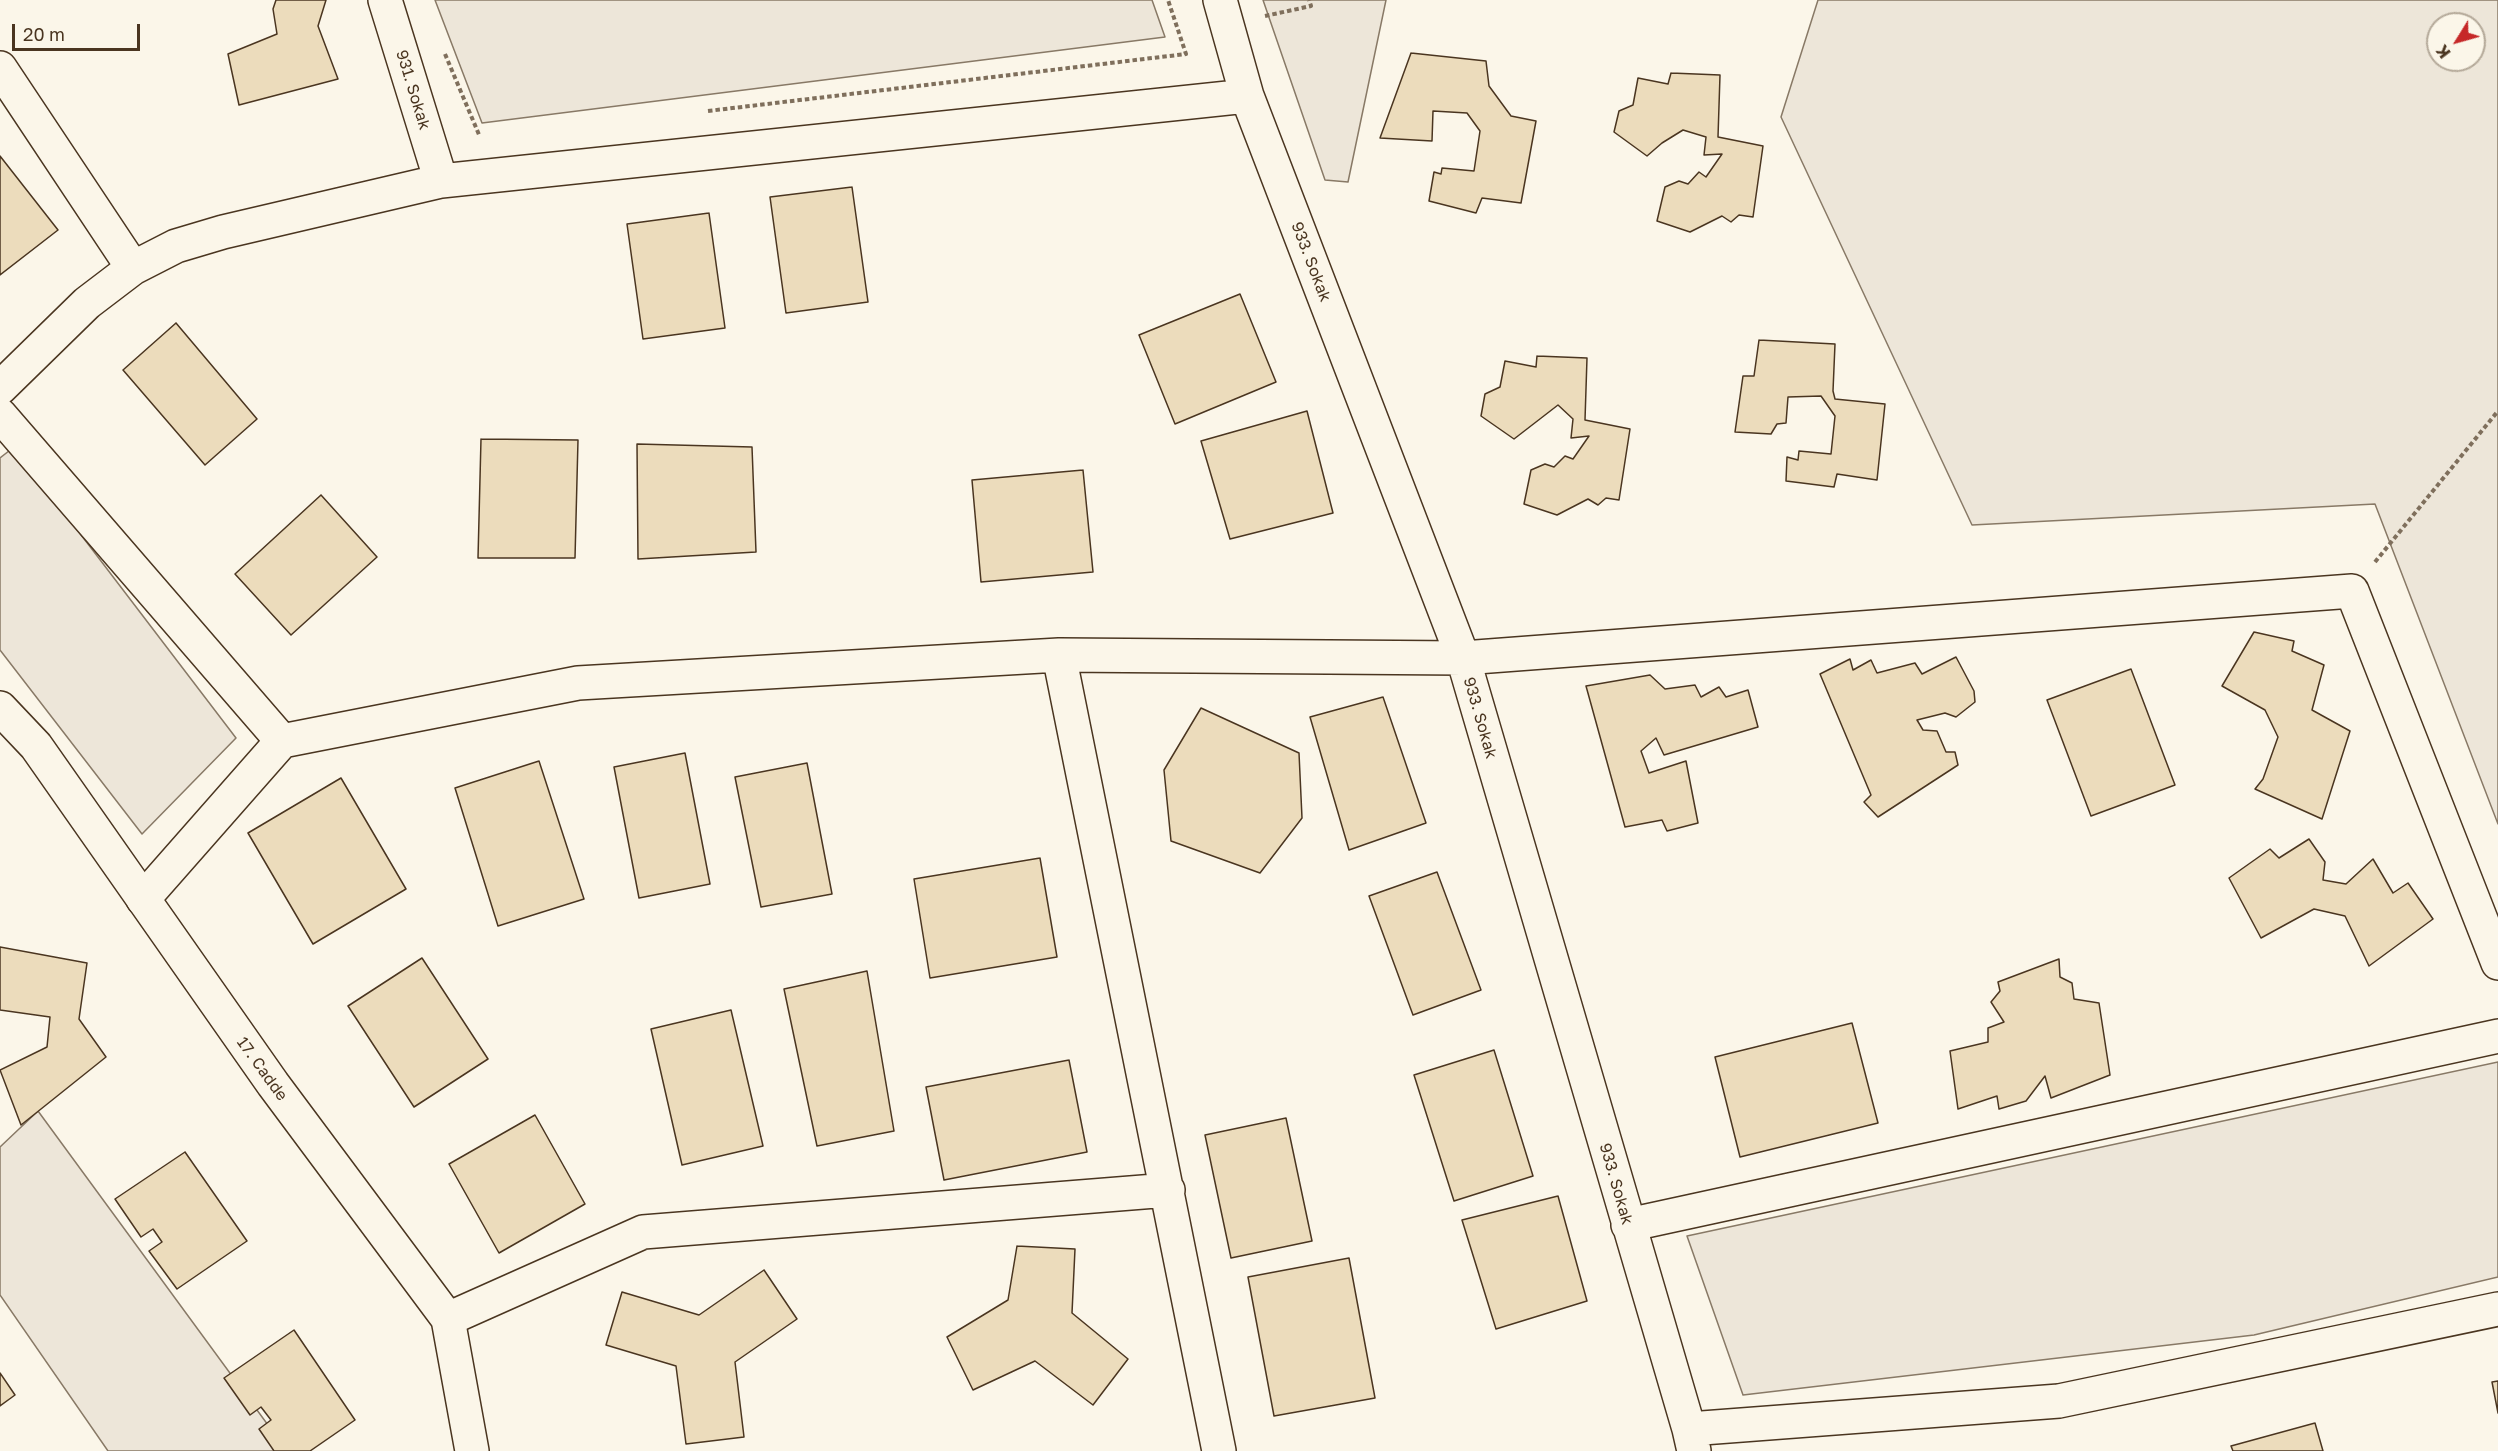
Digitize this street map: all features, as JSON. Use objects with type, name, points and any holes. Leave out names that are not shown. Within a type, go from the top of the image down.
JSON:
[{"type":"street","name":"931. Sokak","points":[[385,0],[441,180]]},
{"type":"street","name":"933. Sokak","points":[[1223,12],[1247,96],[1463,658],[1691,1440]]},
{"type":"street","points":[[0,68],[132,268]]},
{"type":"street","points":[[0,388],[87,303],[132,268],[176,246],[223,232],[441,180],[1247,96]]},
{"type":"street","points":[[0,415],[282,741]]},
{"type":"street","points":[[143,899],[282,741],[578,683],[1059,655],[1463,658],[2352,591],[2498,963]]},
{"type":"street","points":[[1059,655],[1219,1451]]},
{"type":"street","name":"17. Cadde","points":[[0,708],[36,746],[273,1084],[448,1319],[472,1451]]},
{"type":"street","points":[[1628,1225],[2498,1036]]},
{"type":"street","points":[[448,1319],[642,1232],[1168,1190]]},
{"type":"street","points":[[1691,1440],[2059,1401],[2498,1309]]},
{"type":"path","points":[[703,111],[1186,54],[1168,0]]},
{"type":"path","points":[[1223,12],[1311,6],[1309,0]]},
{"type":"path","points":[[445,53],[478,138],[490,136]]},
{"type":"path","points":[[2352,591],[2498,411]]},
{"type":"shaded area","points":[[435,0],[1152,0],[1165,37],[482,123]]},
{"type":"shaded area","points":[[1263,0],[1386,0],[1348,182],[1325,180]]},
{"type":"shaded area","points":[[1818,0],[2498,0],[2498,824],[2375,504],[1972,525],[1781,117]]},
{"type":"shaded area","points":[[14,447],[236,738],[142,834],[0,650],[0,458]]},
{"type":"shaded area","points":[[2498,1062],[2498,1277],[2254,1335],[1743,1395],[1687,1236]]},
{"type":"shaded area","points":[[38,1111],[287,1451],[108,1451],[0,1295],[0,1147]]},
{"type":"building","points":[[276,0],[326,0],[318,26],[338,79],[239,105],[228,54],[277,34],[273,9]]},
{"type":"building","points":[[1411,53],[1486,61],[1489,86],[1511,116],[1536,121],[1521,203],[1482,198],[1476,213],[1429,201],[1434,172],[1441,174],[1442,168],[1474,171],[1480,131],[1467,113],[1433,111],[1432,141],[1380,138]]},
{"type":"building","points":[[1671,73],[1720,75],[1718,137],[1763,146],[1753,217],[1739,215],[1731,222],[1722,216],[1690,232],[1657,221],[1665,187],[1679,181],[1688,184],[1699,172],[1706,177],[1722,154],[1704,155],[1706,137],[1683,130],[1647,156],[1614,132],[1619,111],[1633,105],[1638,78],[1668,84]]},
{"type":"building","points":[[0,156],[58,230],[0,275]]},
{"type":"building","points":[[852,187],[868,302],[786,313],[770,197]]},
{"type":"building","points":[[709,213],[725,328],[643,339],[627,224]]},
{"type":"building","points":[[1240,294],[1276,382],[1175,424],[1139,335]]},
{"type":"building","points":[[176,323],[257,419],[205,465],[123,370]]},
{"type":"building","points":[[1759,340],[1835,344],[1833,391],[1835,399],[1885,404],[1877,480],[1837,474],[1834,487],[1786,481],[1787,457],[1798,460],[1799,451],[1831,454],[1835,416],[1821,396],[1788,397],[1786,423],[1777,424],[1771,434],[1735,432],[1743,376],[1754,376]]},
{"type":"building","points":[[1537,356],[1587,358],[1585,420],[1630,429],[1619,500],[1606,498],[1598,505],[1588,499],[1557,515],[1524,504],[1531,470],[1545,464],[1554,467],[1565,456],[1573,459],[1589,436],[1571,438],[1573,419],[1558,405],[1514,439],[1481,416],[1485,394],[1500,387],[1505,361],[1536,367]]},
{"type":"building","points":[[1307,411],[1333,513],[1230,539],[1201,441]]},
{"type":"building","points":[[481,439],[578,440],[575,558],[478,558]]},
{"type":"building","points":[[637,444],[752,447],[756,552],[638,559]]},
{"type":"building","points":[[1083,470],[1093,572],[981,582],[972,480]]},
{"type":"building","points":[[321,495],[377,557],[291,635],[235,574]]},
{"type":"building","points":[[2254,632],[2294,641],[2292,651],[2324,665],[2312,710],[2350,731],[2322,819],[2255,789],[2263,779],[2278,737],[2265,710],[2222,686]]},
{"type":"building","points":[[1956,657],[1974,691],[1975,702],[1956,717],[1945,713],[1917,720],[1923,730],[1937,731],[1946,752],[1955,752],[1958,765],[1878,817],[1864,802],[1871,795],[1820,674],[1850,659],[1853,670],[1871,660],[1877,673],[1915,663],[1922,674]]},
{"type":"building","points":[[2131,669],[2175,785],[2091,816],[2047,700]]},
{"type":"building","points":[[1650,675],[1665,689],[1695,685],[1701,697],[1719,687],[1726,697],[1748,690],[1758,727],[1664,755],[1656,738],[1641,751],[1649,773],[1686,761],[1698,823],[1667,831],[1662,820],[1625,827],[1586,686]]},
{"type":"building","points":[[1383,697],[1426,823],[1349,850],[1310,717]]},
{"type":"building","points":[[1201,708],[1299,753],[1302,818],[1260,873],[1171,841],[1164,770]]},
{"type":"building","points":[[685,753],[710,884],[639,898],[614,767]]},
{"type":"building","points":[[539,761],[584,899],[498,926],[455,788]]},
{"type":"building","points":[[807,763],[832,894],[761,907],[735,777]]},
{"type":"building","points":[[341,778],[406,889],[313,944],[248,833]]},
{"type":"building","points":[[2309,839],[2325,862],[2323,880],[2346,884],[2373,859],[2393,893],[2408,883],[2433,919],[2369,966],[2345,916],[2314,909],[2261,938],[2229,878],[2270,849],[2279,858]]},
{"type":"building","points":[[1040,858],[1057,957],[930,978],[914,879]]},
{"type":"building","points":[[1437,872],[1481,990],[1413,1015],[1369,896]]},
{"type":"building","points":[[0,947],[87,963],[79,1019],[106,1057],[21,1125],[0,1070],[47,1047],[50,1017],[0,1010]]},
{"type":"building","points":[[422,958],[488,1059],[414,1107],[348,1006]]},
{"type":"building","points":[[2059,959],[2060,977],[2072,983],[2074,999],[2099,1003],[2110,1075],[2051,1098],[2045,1076],[2026,1101],[1999,1109],[1997,1096],[1958,1109],[1950,1051],[1988,1042],[1988,1028],[2004,1022],[1991,1002],[2000,991],[1998,982]]},
{"type":"building","points":[[867,971],[894,1131],[817,1146],[784,989]]},
{"type":"building","points":[[731,1010],[763,1146],[682,1165],[651,1029]]},
{"type":"building","points":[[1852,1023],[1878,1123],[1740,1157],[1715,1057]]},
{"type":"building","points":[[1494,1050],[1533,1176],[1454,1201],[1414,1075]]},
{"type":"building","points":[[1069,1060],[1087,1152],[944,1180],[926,1087]]},
{"type":"building","points":[[535,1115],[585,1204],[499,1253],[449,1164]]},
{"type":"building","points":[[1286,1118],[1312,1241],[1231,1258],[1205,1135]]},
{"type":"building","points":[[185,1152],[247,1241],[177,1289],[149,1251],[162,1242],[153,1229],[141,1237],[115,1199]]},
{"type":"building","points":[[1558,1196],[1587,1301],[1496,1329],[1462,1220]]},
{"type":"building","points":[[1017,1246],[1075,1249],[1072,1313],[1128,1359],[1093,1405],[1035,1361],[973,1390],[947,1337],[1008,1300]]},
{"type":"building","points":[[1349,1258],[1375,1398],[1274,1416],[1248,1277]]},
{"type":"building","points":[[764,1270],[797,1319],[735,1362],[744,1437],[686,1444],[676,1366],[606,1345],[622,1292],[699,1315]]},
{"type":"building","points":[[294,1330],[355,1420],[310,1451],[274,1451],[259,1429],[271,1420],[261,1407],[250,1415],[224,1378]]},
{"type":"building","points":[[0,1373],[15,1395],[0,1406]]},
{"type":"building","points":[[2498,1381],[2498,1413],[2492,1382]]},
{"type":"building","points":[[2315,1423],[2323,1451],[2233,1451],[2231,1446]]}]
